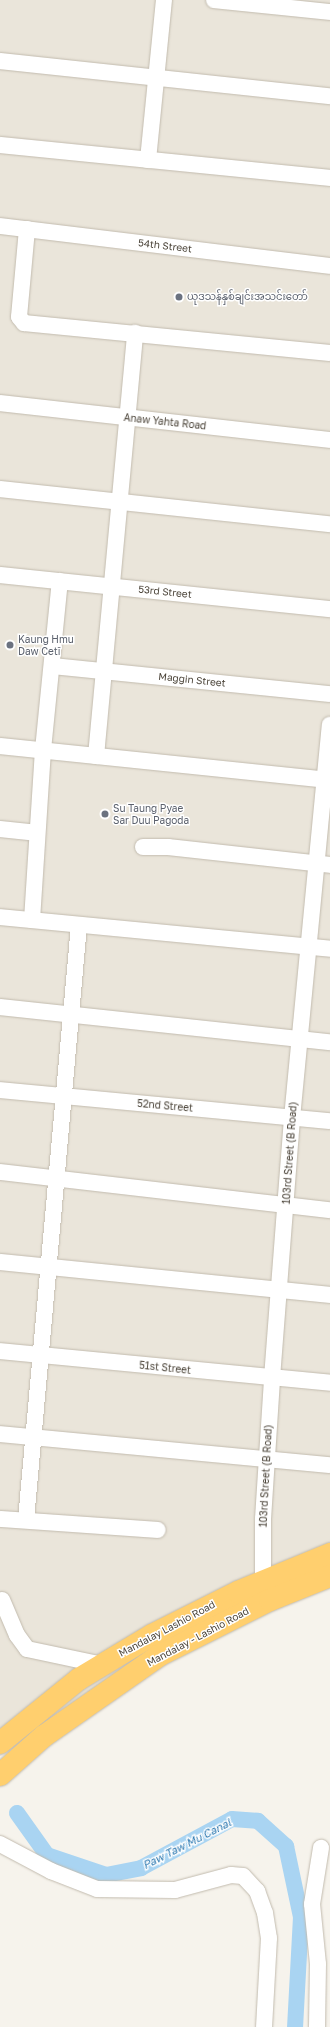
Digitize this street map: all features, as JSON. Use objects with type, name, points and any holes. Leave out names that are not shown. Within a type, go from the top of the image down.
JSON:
[{"type":"highway","name":"Mandalay Lashio Road","points":[[0,1743],[79,1679],[152,1635],[266,1591],[330,1554]]},
{"type":"highway","name":"Mandalay - Lashio Road","points":[[0,1775],[44,1736],[160,1655],[266,1591],[330,1576]]},
{"type":"street","points":[[148,160],[164,0]]},
{"type":"street","points":[[214,0],[330,12]]},
{"type":"street","points":[[0,61],[330,96]]},
{"type":"street","points":[[0,145],[330,178]]},
{"type":"street","name":"54th Street","points":[[0,226],[330,266]]},
{"type":"street","points":[[27,230],[19,317],[21,321],[330,353]]},
{"type":"street","points":[[96,756],[105,671],[118,503],[134,333]]},
{"type":"street","name":"Anaw Yahta Road","points":[[0,403],[330,440]]},
{"type":"street","points":[[0,489],[118,503],[330,524]]},
{"type":"street","name":"53rd Street","points":[[0,575],[330,608]]},
{"type":"street","points":[[32,920],[36,833],[60,580]]},
{"type":"street","name":"Maggin Street","points":[[53,666],[330,694]]},
{"type":"street","name":"103rd Street (B Road)","points":[[266,1591],[266,1458],[278,1289],[292,1118],[310,948],[323,865],[330,725]]},
{"type":"street","points":[[0,746],[328,779]]},
{"type":"street","points":[[0,829],[36,833]]},
{"type":"street","points":[[143,847],[168,847],[323,865]]},
{"type":"street","points":[[0,917],[330,949]]},
{"type":"street","points":[[26,1520],[42,1356],[55,1179],[79,925]]},
{"type":"street","points":[[0,1007],[330,1042]]},
{"type":"street","name":"52nd Street","points":[[0,1090],[330,1121]]},
{"type":"street","points":[[0,1172],[330,1210]]},
{"type":"street","points":[[0,1262],[330,1295]]},
{"type":"street","name":"51st Street","points":[[0,1351],[330,1383]]},
{"type":"street","points":[[0,1434],[330,1465]]},
{"type":"street","points":[[0,1519],[158,1530]]},
{"type":"street","points":[[2,1600],[17,1635],[27,1649],[102,1665]]},
{"type":"street","points":[[0,1844],[51,1871],[97,1889],[175,1890],[231,1876],[244,1876],[257,1891],[265,1913],[269,1938],[264,2027]]},
{"type":"street","points":[[317,2027],[318,1964],[312,1904],[321,1848]]},
{"type":"shaded area","points":[[0,0],[330,0],[330,1572],[302,1581],[0,1756]]},
{"type":"waterway","name":"Paw Taw Mu Canal","points":[[17,1813],[47,1855],[106,1875],[141,1868],[232,1819],[258,1821],[286,1846],[301,1917],[295,2027]]},
{"type":"place","name":"ယုဒသန်နှစ်ချင်းအသင်းတော်","points":[[179,297]]},
{"type":"place","name":"Kaung Hmu Daw Cetī","points":[[10,645]]},
{"type":"place","name":"Su Taung Pyae Sar Duu Pagoda","points":[[105,814]]}]
